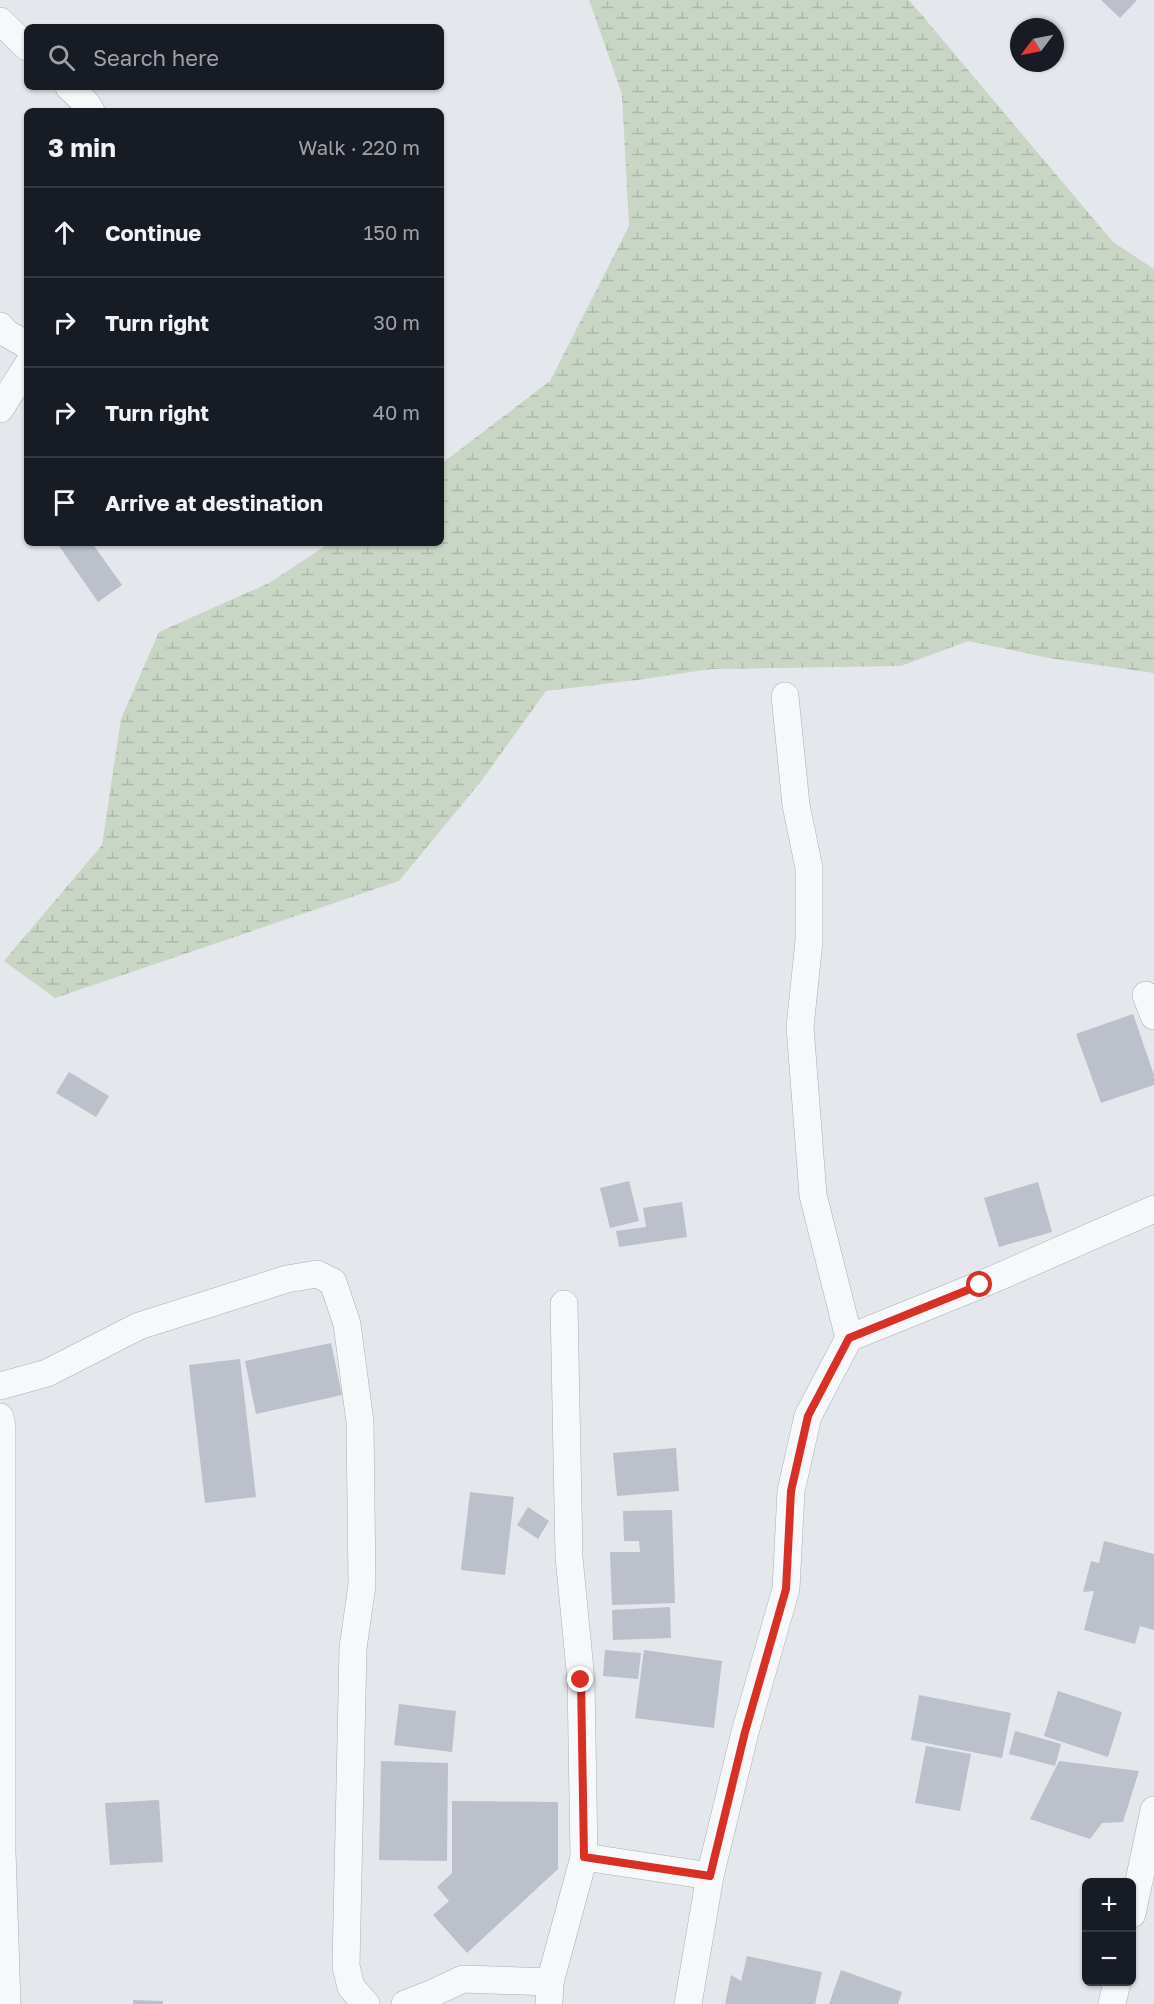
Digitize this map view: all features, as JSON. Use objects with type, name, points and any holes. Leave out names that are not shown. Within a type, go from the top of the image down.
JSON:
[{"type":"street","points":[[0,21],[24,44]]},
{"type":"street","points":[[72,90],[88,108]]},
{"type":"street","points":[[0,326],[6,333],[24,343]]},
{"type":"street","points":[[0,409],[24,371]]},
{"type":"street","points":[[785,696],[796,805],[809,868],[809,940],[800,1027],[813,1195],[849,1338]]},
{"type":"street","points":[[688,2004],[710,1876],[745,1732],[786,1589],[791,1491],[808,1416],[849,1338],[980,1285],[1154,1209]]},
{"type":"street","points":[[0,1386],[47,1373],[139,1326],[287,1279],[317,1274],[333,1282],[347,1324],[360,1422],[362,1584],[353,1648],[345,1966],[351,1987],[366,2004]]},
{"type":"street","points":[[405,2004],[463,1979],[550,1993],[584,1857],[581,1680],[569,1557],[564,1304]]},
{"type":"street","points":[[0,1417],[2,1427],[2,1851],[7,2004]]},
{"type":"street","points":[[1140,1909],[1154,1810]]},
{"type":"street","points":[[584,1857],[710,1876]]},
{"type":"street","points":[[1112,2004],[1116,1986]]},
{"type":"green space","points":[[589,0],[909,0],[1113,242],[1154,269],[1154,673],[1049,658],[968,641],[901,666],[711,669],[546,691],[482,780],[399,881],[55,998],[4,961],[102,845],[121,719],[159,632],[269,583],[325,546],[444,546],[444,462],[550,381],[629,226],[622,94]]},
{"type":"building","points":[[1101,0],[1137,0],[1120,18]]},
{"type":"building","points":[[59,546],[94,546],[122,585],[98,602]]},
{"type":"building","points":[[1133,1014],[1154,1075],[1154,1085],[1101,1103],[1076,1034]]},
{"type":"building","points":[[69,1072],[109,1096],[96,1117],[56,1093]]},
{"type":"building","points":[[629,1181],[639,1221],[610,1228],[600,1188]]},
{"type":"building","points":[[1038,1182],[1052,1232],[999,1247],[984,1198]]},
{"type":"building","points":[[682,1202],[687,1237],[619,1247],[616,1231],[646,1227],[643,1208]]},
{"type":"building","points":[[331,1343],[342,1395],[256,1414],[245,1361]]},
{"type":"building","points":[[240,1359],[256,1497],[205,1503],[189,1365]]},
{"type":"building","points":[[676,1448],[679,1491],[617,1496],[613,1453]]},
{"type":"building","points":[[470,1492],[514,1497],[505,1575],[461,1570]]},
{"type":"building","points":[[528,1507],[549,1521],[538,1539],[517,1525]]},
{"type":"building","points":[[672,1510],[675,1603],[612,1605],[610,1552],[640,1552],[639,1541],[624,1541],[623,1511]]},
{"type":"building","points":[[1104,1541],[1154,1554],[1154,1630],[1140,1626],[1135,1644],[1084,1630],[1094,1591],[1083,1592],[1091,1561],[1099,1563]]},
{"type":"building","points":[[670,1607],[671,1638],[613,1640],[612,1610]]},
{"type":"building","points":[[605,1650],[641,1653],[638,1679],[603,1676]]},
{"type":"building","points":[[644,1650],[722,1661],[714,1728],[635,1718]]},
{"type":"building","points":[[1058,1691],[1122,1712],[1108,1757],[1044,1736]]},
{"type":"building","points":[[919,1695],[1011,1713],[1002,1758],[911,1740]]},
{"type":"building","points":[[399,1704],[456,1711],[452,1752],[394,1745]]},
{"type":"building","points":[[1015,1731],[1061,1744],[1055,1766],[1009,1754]]},
{"type":"building","points":[[926,1746],[971,1754],[960,1811],[915,1803]]},
{"type":"building","points":[[381,1761],[448,1763],[447,1861],[379,1860]]},
{"type":"building","points":[[1059,1761],[1139,1771],[1123,1822],[1102,1823],[1090,1839],[1030,1819]]},
{"type":"building","points":[[159,1800],[163,1862],[110,1865],[105,1803]]},
{"type":"building","points":[[452,1801],[558,1802],[558,1869],[467,1953],[433,1915],[449,1901],[437,1887],[452,1873]]},
{"type":"building","points":[[747,1956],[822,1972],[815,2004],[725,2004],[731,1975],[741,1981]]},
{"type":"building","points":[[841,1970],[902,1992],[898,2004],[829,2004]]},
{"type":"building","points":[[133,2000],[163,2001],[163,2004],[133,2004]]},
{"type":"route","points":[[581,1680],[584,1857],[710,1876],[745,1732],[786,1589],[791,1491],[808,1416],[849,1338],[980,1285]]}]
